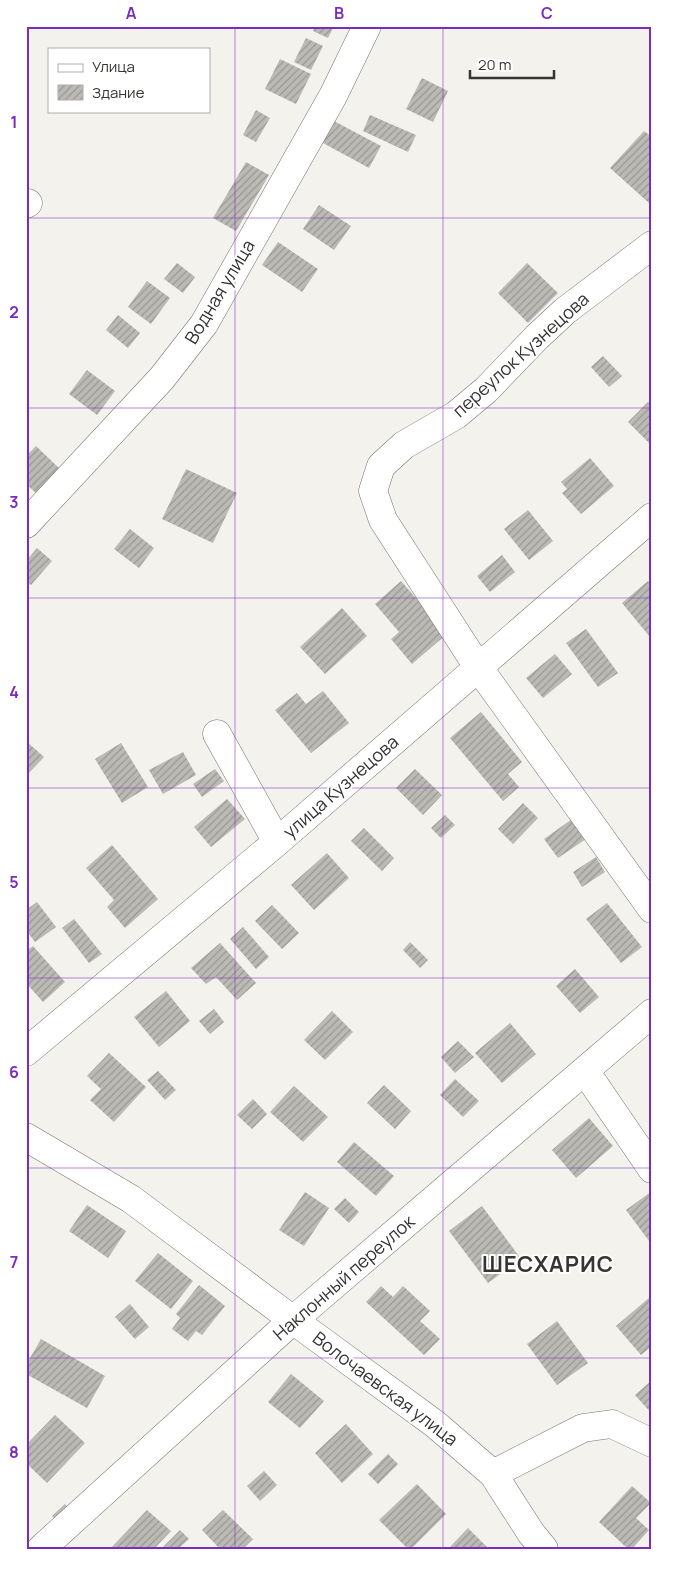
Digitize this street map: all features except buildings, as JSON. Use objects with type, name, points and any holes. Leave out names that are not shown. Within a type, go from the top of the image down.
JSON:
[{"type":"street","name":"Водная улица","points":[[26,524],[162,378],[204,324],[334,96],[367,26]]},
{"type":"street","name":"переулок Кузнецова","points":[[652,245],[565,311],[486,390],[456,415],[404,445],[381,466],[373,491],[383,520],[478,667],[652,909]]},
{"type":"street","name":"улица Кузнецова","points":[[26,1052],[277,842],[652,517]]},
{"type":"street","points":[[216,734],[277,842]]},
{"type":"street","name":"Наклонный переулок","points":[[41,1549],[293,1320],[652,1013]]},
{"type":"street","points":[[585,1071],[652,1169]]},
{"type":"street","name":"Волочаевская улица","points":[[26,1137],[131,1199],[435,1424],[493,1474],[531,1533],[544,1549]]},
{"type":"street","points":[[493,1474],[583,1428],[612,1424],[652,1443]]},
{"type":"district","name":"ШЕСХАРИС","points":[[548,1264]]}]
